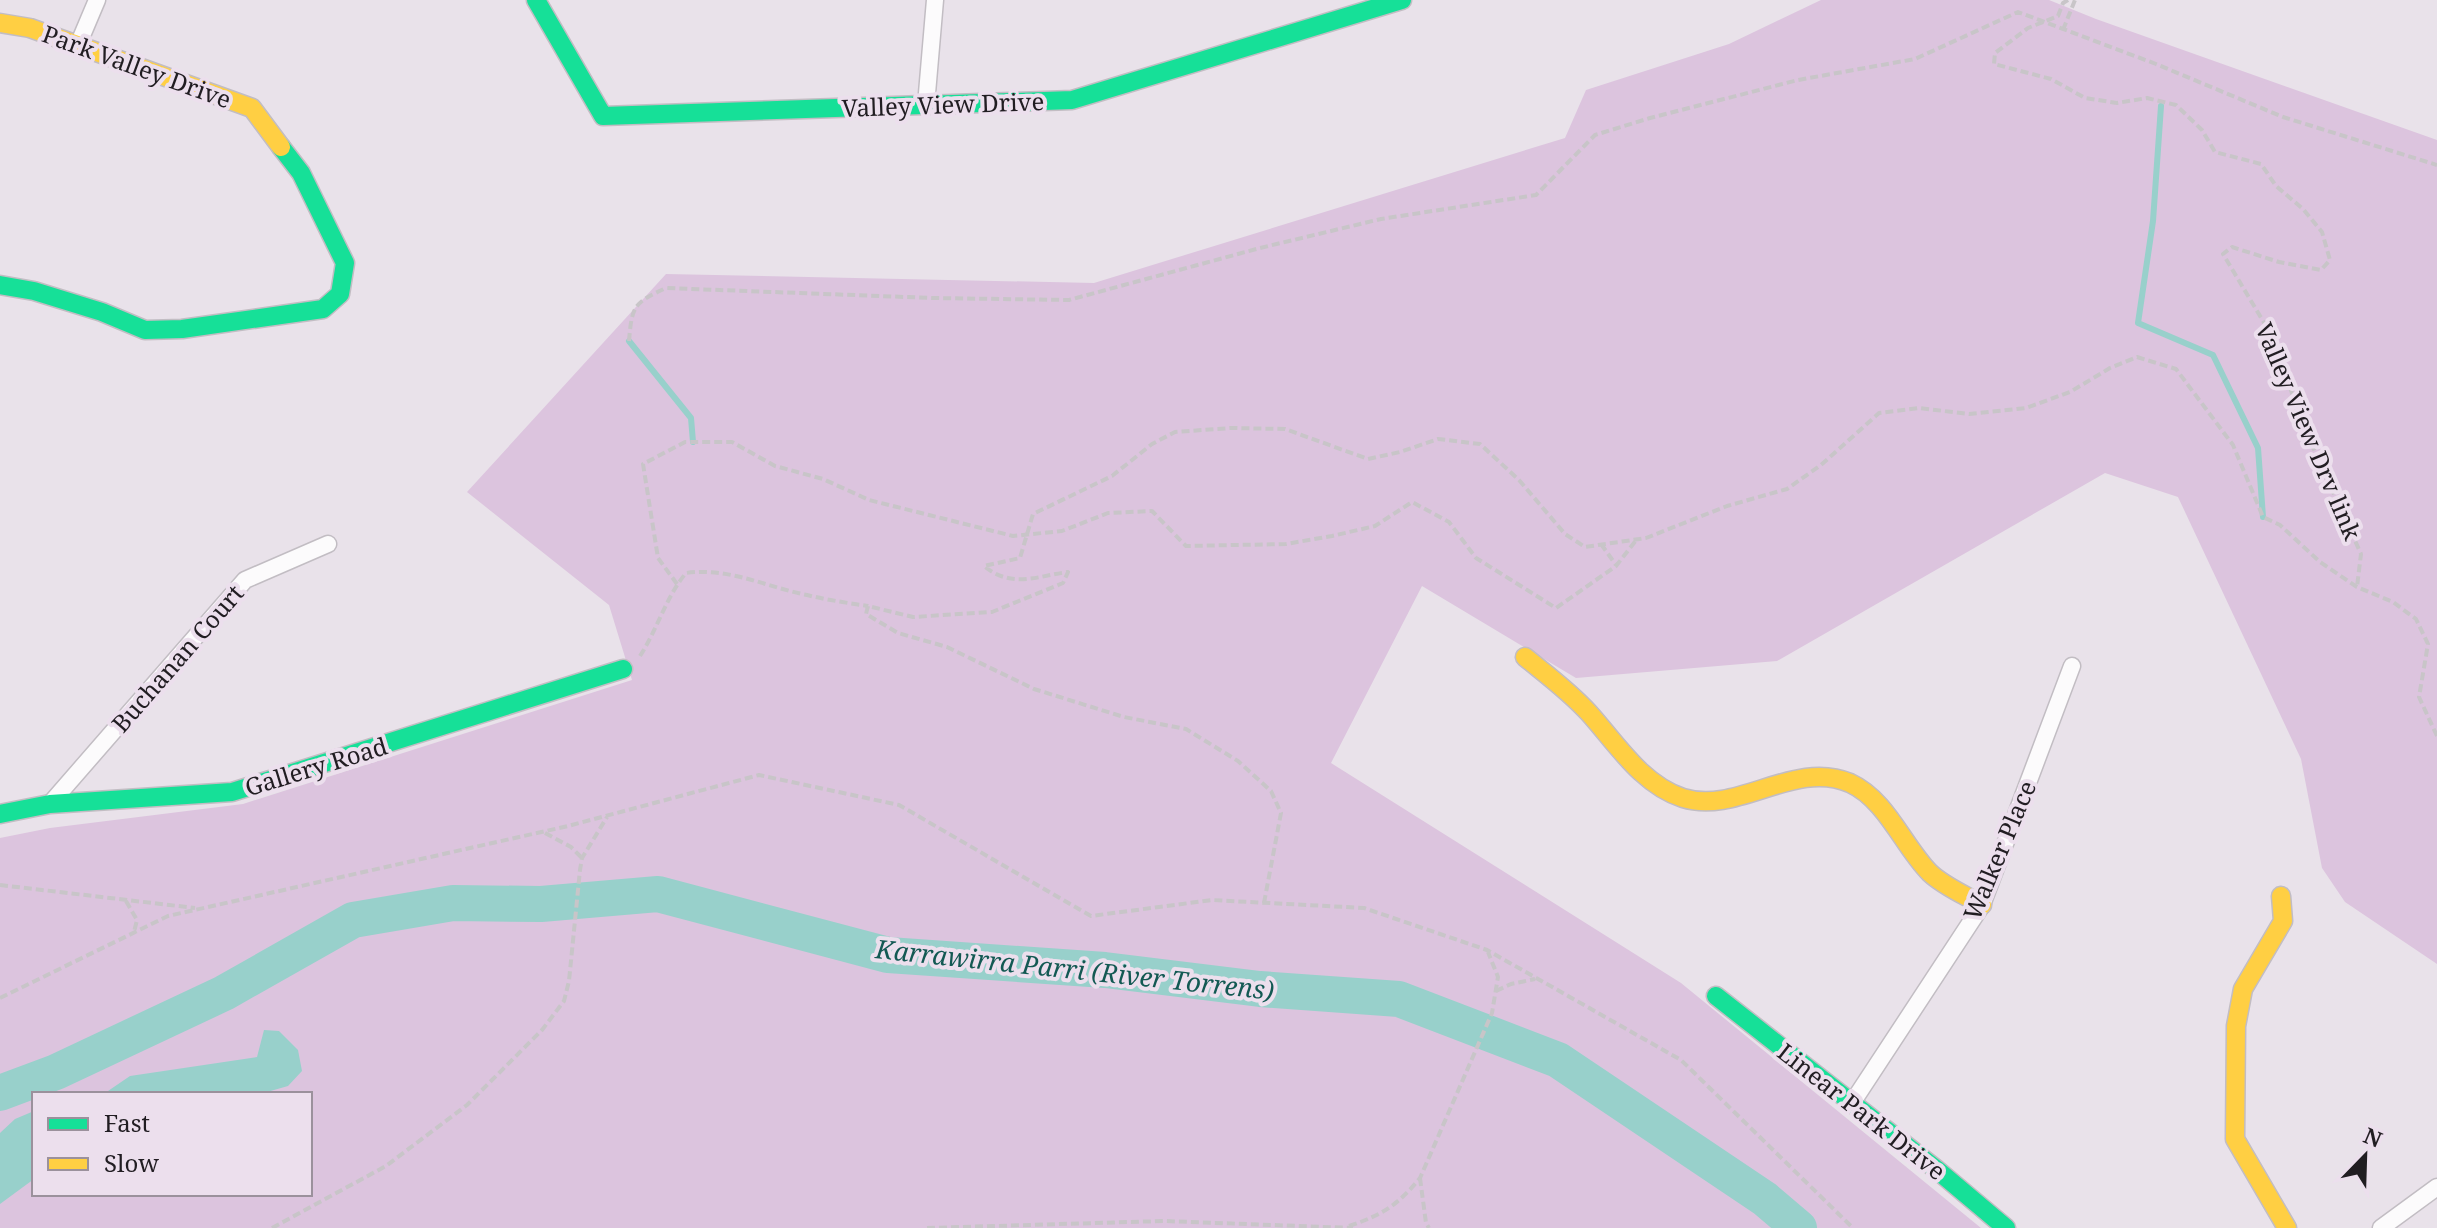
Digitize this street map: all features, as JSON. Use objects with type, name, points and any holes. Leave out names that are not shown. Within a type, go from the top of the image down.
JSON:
[{"type":"street","points":[[78,45],[97,0]]},
{"type":"street","name":"Valley View Drive","points":[[536,0],[603,116],[1072,100],[1402,0]]},
{"type":"street","points":[[926,105],[935,0]]},
{"type":"street","name":"Park Valley Drive","points":[[0,23],[30,28],[252,108],[301,173],[345,263],[340,294],[323,309],[182,329],[145,330],[48,295],[0,285]]},
{"type":"street","name":"Buchanan Court","points":[[50,804],[245,580],[328,544]]},
{"type":"street","points":[[1525,657],[1576,700],[1655,783],[1683,798],[1702,802],[1809,778],[1836,777],[1866,794],[1931,875],[1982,905]]},
{"type":"street","name":"Walker Place","points":[[1852,1103],[1982,905],[2072,666]]},
{"type":"street","name":"Gallery Road","points":[[0,814],[50,804],[232,792],[623,669]]},
{"type":"street","points":[[2281,896],[2283,921],[2243,989],[2236,1026],[2235,1139],[2287,1228]]},
{"type":"street","name":"Linear Park Drive","points":[[1716,996],[2006,1228]]},
{"type":"street","points":[[2381,1228],[2437,1187]]},
{"type":"path","name":"Valley View Drv link","points":[[2068,0],[2063,3],[2058,16],[2028,28],[1995,53],[1994,64],[2051,79],[2085,98],[2117,103],[2147,98],[2176,105],[2202,130],[2215,152],[2261,164],[2276,186],[2303,209],[2322,232],[2330,260],[2321,270],[2279,262],[2232,247],[2223,254],[2275,341],[2301,421],[2361,554],[2357,587]]},
{"type":"path","points":[[2063,30],[2075,0]]},
{"type":"path","points":[[629,341],[631,319],[640,300],[666,288],[1069,300],[1381,219],[1536,195],[1595,135],[1798,80],[1915,59],[2018,12],[2156,64],[2283,117],[2437,165]]},
{"type":"path","points":[[623,669],[634,665],[652,638],[677,584],[686,573],[703,571],[737,575],[805,595],[913,617],[992,612],[1063,583],[1068,572],[1021,581],[984,566],[1020,558],[1033,514],[1112,476],[1152,444],[1175,432],[1231,428],[1285,429],[1368,459],[1438,439],[1480,444],[1519,480],[1565,534],[1585,547],[1637,539],[1727,506],[1787,489],[1821,465],[1879,413],[1919,408],[1969,414],[2026,408],[2070,392],[2110,368],[2137,357],[2176,369],[2233,445],[2263,517],[2280,525],[2320,562],[2357,587],[2393,602],[2416,619],[2428,644],[2419,697],[2437,736]]},
{"type":"path","points":[[677,584],[658,558],[643,464],[685,442],[732,442],[775,466],[823,479],[869,500],[1013,536],[1062,531],[1108,513],[1152,511],[1186,546],[1286,544],[1375,526],[1412,502],[1449,522],[1476,558],[1556,608],[1616,566],[1637,539]]},
{"type":"path","points":[[1601,544],[1616,566]]},
{"type":"path","points":[[868,606],[866,614],[898,633],[947,647],[1034,689],[1124,717],[1186,729],[1238,761],[1271,791],[1281,813],[1264,903]]},
{"type":"path","points":[[0,998],[168,916],[544,832],[759,775],[899,805],[1091,916],[1212,900],[1364,908],[1487,950],[1681,1060],[1853,1228]]},
{"type":"path","points":[[272,1228],[386,1166],[467,1105],[542,1030],[564,1001],[572,960],[582,858],[608,816]]},
{"type":"path","points":[[544,832],[571,847],[582,858]]},
{"type":"path","points":[[0,885],[201,909]]},
{"type":"path","points":[[124,899],[132,907],[137,920],[134,932]]},
{"type":"path","points":[[1346,1226],[1371,1218],[1403,1200],[1420,1178],[1492,1013],[1498,977],[1487,950]]},
{"type":"path","points":[[1496,991],[1511,984],[1537,979]]},
{"type":"path","points":[[1420,1178],[1429,1228]]},
{"type":"path","points":[[927,1228],[1164,1221],[1353,1228]]},
{"type":"shaded area","points":[[1821,0],[2049,0],[2437,140],[2437,964],[2345,902],[2322,868],[2301,759],[2178,497],[2105,473],[1777,661],[1576,678],[1422,586],[1331,763],[1681,983],[1981,1228],[0,1228],[0,838],[50,828],[243,804],[632,680],[609,605],[467,492],[666,274],[1094,283],[1565,138],[1586,90],[1729,44]]},
{"type":"shaded area","points":[[264,1030],[279,1031],[298,1050],[302,1071],[288,1086],[267,1092],[104,1092],[130,1076],[257,1057]]},
{"type":"shaded area","points":[[32,1112],[32,1180],[0,1204],[0,1133],[15,1119]]},
{"type":"waterway","points":[[2161,106],[2153,221],[2138,323],[2213,355],[2258,448],[2263,517]]},
{"type":"waterway","points":[[629,341],[691,418],[693,442]]},
{"type":"waterway","name":"Karrawirra Parri (River Torrens)","points":[[0,1093],[56,1072],[224,993],[353,920],[453,903],[541,904],[658,894],[888,955],[1105,970],[1260,989],[1399,999],[1558,1060],[1765,1199],[1799,1228]]},
{"type":"traffic: fast","points":[[536,0],[603,116],[1072,100],[1402,0]]},
{"type":"traffic: fast","points":[[0,285],[34,291],[102,312],[145,330],[182,329],[323,309],[340,294],[345,263],[301,173],[281,147]]},
{"type":"traffic: fast","points":[[0,814],[50,804],[232,792],[623,669]]},
{"type":"traffic: fast","points":[[1716,996],[2006,1228]]},
{"type":"traffic: slow","points":[[0,23],[30,28],[252,108],[281,147]]},
{"type":"traffic: slow","points":[[1525,657],[1582,705],[1642,773],[1668,792],[1704,801],[1808,778],[1829,777],[1850,783],[1874,800],[1930,873],[1982,905]]},
{"type":"traffic: slow","points":[[2281,896],[2283,921],[2243,989],[2236,1026],[2235,1139],[2287,1228]]}]
